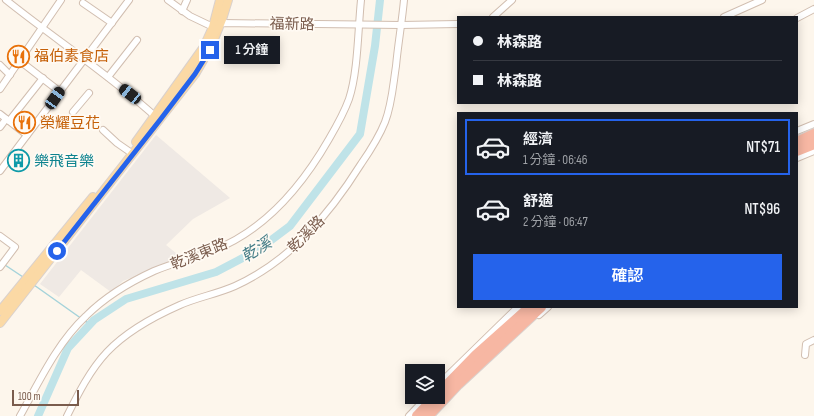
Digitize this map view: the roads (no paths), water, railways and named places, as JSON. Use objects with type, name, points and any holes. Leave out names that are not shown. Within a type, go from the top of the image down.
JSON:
[{"type":"highway","points":[[798,142],[814,134]]},
{"type":"highway","points":[[798,151],[814,144]]},
{"type":"highway","points":[[445,387],[476,355],[529,308]]},
{"type":"highway","points":[[428,416],[505,338],[540,308]]},
{"type":"highway","points":[[418,416],[429,404]]},
{"type":"main road","points":[[31,277],[157,118],[197,60],[213,27],[220,0]]},
{"type":"main road","points":[[0,322],[31,277],[157,118],[195,74],[210,50],[222,23],[228,0]]},
{"type":"main road","points":[[0,311],[24,286]]},
{"type":"street","points":[[6,0],[42,29],[108,76],[157,118]]},
{"type":"street","points":[[0,89],[61,0]]},
{"type":"street","points":[[0,169],[129,0]]},
{"type":"street","points":[[168,0],[190,16],[213,27],[222,23]]},
{"type":"street","points":[[182,10],[188,0]]},
{"type":"street","name":"乾溪東路","points":[[20,416],[59,350],[77,325],[87,315],[120,289],[154,272],[215,250],[249,232],[274,211],[297,187],[318,158],[336,127],[349,98],[360,24],[361,0]]},
{"type":"street","name":"乾溪路","points":[[67,416],[93,371],[107,352],[125,337],[153,319],[182,304],[213,295],[235,286],[257,274],[279,260],[321,220],[346,189],[385,122],[392,97],[399,25],[404,0]]},
{"type":"street","points":[[493,16],[512,0]]},
{"type":"street","points":[[735,15],[762,0]]},
{"type":"street","points":[[83,3],[112,23]]},
{"type":"street","points":[[798,17],[814,9]]},
{"type":"street","name":"福新路","points":[[222,23],[399,25]]},
{"type":"street","points":[[399,25],[457,24]]},
{"type":"street","points":[[108,76],[137,40]]},
{"type":"street","points":[[20,61],[59,91]]},
{"type":"street","points":[[0,65],[10,75]]},
{"type":"street","points":[[0,127],[8,120],[43,78]]},
{"type":"street","points":[[73,112],[89,93]]},
{"type":"street","points":[[0,114],[27,135]]},
{"type":"street","points":[[798,131],[814,124]]},
{"type":"street","points":[[103,130],[117,143],[130,152]]},
{"type":"street","points":[[798,158],[814,151]]},
{"type":"street","points":[[0,236],[15,247],[2,265]]},
{"type":"street","points":[[445,378],[517,308]]},
{"type":"street","points":[[435,416],[465,382],[547,308]]},
{"type":"street","points":[[805,355],[806,344],[814,340]]},
{"type":"street","points":[[409,416],[420,404]]},
{"type":"waterway","name":"乾溪","points":[[38,416],[68,348],[94,320],[126,299],[216,272],[258,250],[290,226],[360,134],[375,46],[380,0]]},
{"type":"waterway","points":[[5,265],[23,277]]},
{"type":"waterway","points":[[34,285],[82,319]]},
{"type":"waterway","name":"乾溪","points":[[85,321],[90,324]]},
{"type":"place","name":"福伯素食店","points":[[19,56]]},
{"type":"place","name":"榮耀豆花","points":[[24,123]]},
{"type":"place","name":"樂飛音樂","points":[[18,161]]}]
